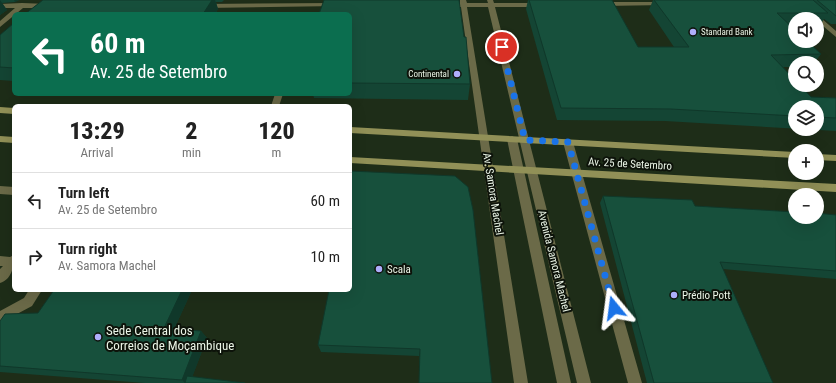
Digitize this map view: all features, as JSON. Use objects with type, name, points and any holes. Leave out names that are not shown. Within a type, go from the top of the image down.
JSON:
[{"type":"main road","points":[[0,110],[12,111]]},
{"type":"main road","name":"Av. 25 de Setembro","points":[[352,130],[788,155]]},
{"type":"main road","points":[[0,139],[12,140]]},
{"type":"main road","points":[[824,157],[836,158]]},
{"type":"main road","name":"Av. 25 de Setembro","points":[[352,160],[836,188]]},
{"type":"street","points":[[14,12],[27,0]]},
{"type":"street","points":[[441,5],[464,2],[491,2],[549,5]]},
{"type":"street","name":"Av. Samora Machel","points":[[464,2],[521,383]]},
{"type":"street","points":[[491,2],[525,140]]},
{"type":"street","points":[[593,4],[645,2],[670,4]]},
{"type":"street","points":[[200,6],[309,3],[347,5]]},
{"type":"street","points":[[0,6],[52,6]]},
{"type":"street","points":[[808,9],[836,35]]},
{"type":"street","points":[[0,25],[12,14]]},
{"type":"street","points":[[512,139],[564,383]]},
{"type":"street","name":"Avenida Samora Machel","points":[[525,140],[584,383]]},
{"type":"street","points":[[568,142],[635,383]]},
{"type":"street","points":[[0,190],[12,191]]},
{"type":"street","points":[[0,261],[12,261]]},
{"type":"street","points":[[0,278],[12,262]]},
{"type":"street","points":[[0,317],[28,302],[35,292]]},
{"type":"building","points":[[43,0],[212,0],[204,12],[28,12]]},
{"type":"building","points":[[324,0],[459,0],[464,37],[466,37],[470,84],[352,83],[352,12],[320,12]]},
{"type":"building","points":[[529,0],[612,0],[638,47],[689,47],[654,0],[813,0],[828,13],[777,13],[788,23],[788,48],[815,48],[821,54],[771,55],[788,73],[788,92],[806,92],[811,97],[836,98],[836,118],[824,117],[824,100],[788,100],[788,116],[671,109],[561,108]]},
{"type":"building","points":[[817,0],[836,0],[836,16]]},
{"type":"building","points":[[12,25],[12,68],[0,67],[0,35]]},
{"type":"building","points":[[352,171],[455,176],[468,187],[473,210],[492,383],[419,383],[420,349],[318,345],[329,292],[352,292]]},
{"type":"building","name":"Prédio Pott","points":[[603,196],[692,200],[695,206],[788,212],[788,224],[824,224],[824,214],[836,215],[836,271],[720,262],[773,383],[654,383]]},
{"type":"building","name":"Sede Central dos Correios de Moçambique","points":[[53,292],[181,292],[164,328],[201,331],[182,380],[0,366],[0,321],[5,314],[38,313]]},
{"type":"building","points":[[187,376],[245,383],[185,383]]},
{"type":"place","name":"Standard Bank","points":[[693,32]]},
{"type":"place","name":"Continental","points":[[457,74]]},
{"type":"place","name":"Scala","points":[[379,269]]},
{"type":"place","name":"Prédio Pott","points":[[674,295]]},
{"type":"place","name":"Sede Central dos Correios de Moçambique","points":[[98,337]]},
{"type":"route","points":[[502,47],[525,140],[568,142],[614,308]]}]
